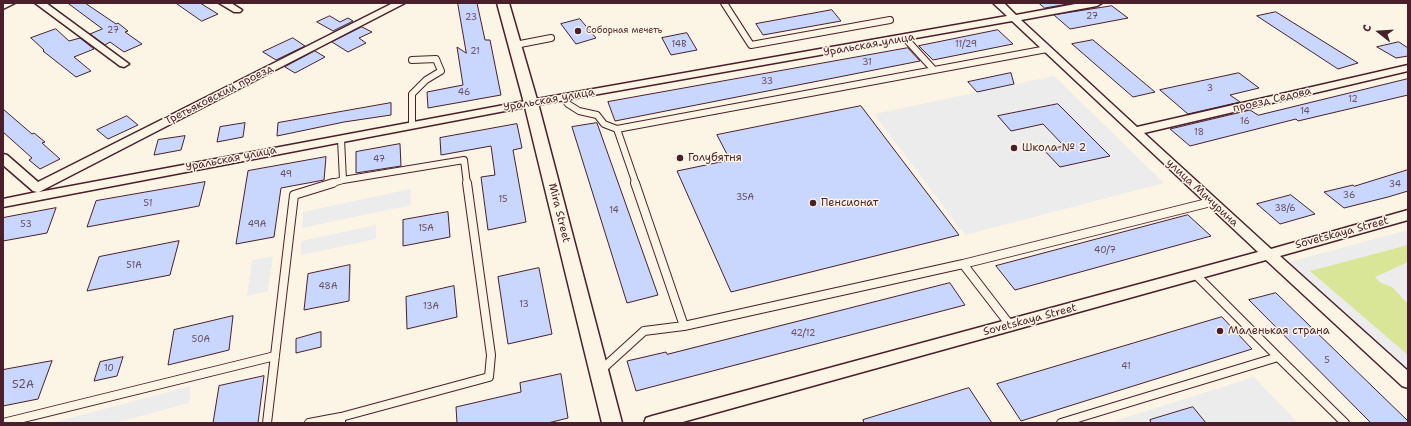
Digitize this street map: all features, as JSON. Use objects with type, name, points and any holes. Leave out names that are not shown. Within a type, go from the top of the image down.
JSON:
[{"type":"street","points":[[3,6],[10,3]]},
{"type":"street","points":[[40,3],[124,64]]},
{"type":"street","points":[[224,3],[237,10]]},
{"type":"street","name":"Третьяковский проезд","points":[[35,192],[400,3]]},
{"type":"street","name":"Mira Street","points":[[503,3],[531,103],[612,423]]},
{"type":"street","name":"улица Мичурина","points":[[998,3],[1211,202],[1408,381]]},
{"type":"street","name":"Уральская улица","points":[[3,203],[35,192],[341,139],[563,97],[1015,19],[1097,3]]},
{"type":"street","name":"проезд Седова","points":[[1135,131],[1408,68]]},
{"type":"street","points":[[3,158],[35,192]]},
{"type":"street","name":"Sovetskaya Street","points":[[652,423],[1196,275],[1408,215]]},
{"type":"lane","points":[[724,3],[751,45],[890,20]]},
{"type":"lane","points":[[515,44],[551,38]]},
{"type":"lane","points":[[905,38],[934,70]]},
{"type":"lane","points":[[563,97],[568,104],[579,111],[597,115],[604,124],[617,129],[1047,49]]},
{"type":"lane","points":[[412,60],[436,59],[441,71],[426,80],[412,94],[412,125]]},
{"type":"lane","points":[[617,129],[684,326]]},
{"type":"lane","points":[[341,139],[343,180]]},
{"type":"lane","points":[[267,423],[294,195],[343,180],[464,160],[491,355],[489,377],[341,420],[309,423]]},
{"type":"lane","points":[[599,372],[644,331],[684,326],[963,264],[1211,202]]},
{"type":"lane","points":[[963,264],[1010,325]]},
{"type":"lane","points":[[1196,275],[1345,423]]},
{"type":"lane","points":[[3,423],[275,356]]},
{"type":"lane","points":[[1061,423],[1278,357]]},
{"type":"shaded area","name":"Школа № 2","points":[[1054,76],[1164,183],[965,235],[874,114]]},
{"type":"shaded area","points":[[410,189],[411,205],[302,228],[303,212]]},
{"type":"shaded area","points":[[376,225],[376,239],[301,255],[301,241]]},
{"type":"shaded area","points":[[1408,230],[1408,371],[1289,262]]},
{"type":"shaded area","points":[[273,256],[268,291],[247,296],[252,260]]},
{"type":"shaded area","points":[[1254,377],[1298,423],[1108,423]]},
{"type":"shaded area","points":[[191,386],[189,403],[115,423],[51,423]]},
{"type":"green space","points":[[1408,245],[1408,262],[1375,277],[1381,283],[1392,287],[1408,304],[1408,355],[1310,271]]},
{"type":"building","points":[[68,3],[85,3],[116,24],[118,23],[128,31],[125,32],[142,44],[124,52],[110,42],[105,45],[90,34],[102,29]]},
{"type":"building","points":[[176,3],[200,3],[218,14],[202,21]]},
{"type":"building","points":[[458,3],[477,3],[485,40],[490,40],[501,95],[428,108],[427,92],[463,85],[457,47],[466,53]]},
{"type":"building","points":[[1039,3],[1073,3],[1045,8]]},
{"type":"building","points":[[1112,6],[1128,18],[1070,29],[1054,15]]},
{"type":"building","points":[[832,10],[841,21],[763,35],[756,24]]},
{"type":"building","points":[[1276,12],[1358,63],[1338,69],[1257,16]]},
{"type":"building","points":[[330,16],[340,22],[348,18],[353,21],[333,31],[317,22]]},
{"type":"building","name":"Соборная мечеть","points":[[580,19],[596,38],[576,44],[561,24]]},
{"type":"building","points":[[362,27],[372,32],[359,38],[366,43],[348,52],[332,42]]},
{"type":"building","points":[[56,29],[69,41],[80,38],[94,49],[74,57],[91,71],[76,77],[43,51],[44,50],[31,38]]},
{"type":"building","points":[[998,30],[1013,44],[933,60],[919,46]]},
{"type":"building","points":[[687,33],[697,50],[671,55],[662,38]]},
{"type":"building","points":[[293,38],[305,46],[276,60],[263,52]]},
{"type":"building","points":[[1093,40],[1155,92],[1133,97],[1072,44]]},
{"type":"building","points":[[1399,42],[1408,48],[1408,56],[1396,58],[1377,47]]},
{"type":"building","points":[[908,48],[920,61],[615,121],[608,102]]},
{"type":"building","points":[[315,51],[325,57],[295,73],[285,67]]},
{"type":"building","points":[[1011,73],[1014,84],[977,92],[968,82]]},
{"type":"building","points":[[1239,73],[1259,88],[1230,95],[1240,102],[1188,114],[1160,90]]},
{"type":"building","points":[[1408,79],[1408,95],[1298,121],[1296,119],[1190,146],[1170,129],[1250,110],[1258,115]]},
{"type":"building","points":[[391,103],[391,115],[344,122],[277,136],[278,123]]},
{"type":"building","points":[[1058,104],[1110,156],[1060,167],[1044,150],[1064,146],[1043,124],[1011,131],[998,116]]},
{"type":"building","name":"Пенсионат","points":[[861,106],[959,235],[731,292],[677,171],[730,160],[717,135]]},
{"type":"building","points":[[3,109],[32,134],[34,133],[45,142],[42,143],[60,159],[40,169],[29,160],[32,158],[3,132]]},
{"type":"building","points":[[127,116],[138,125],[108,139],[97,130]]},
{"type":"building","points":[[245,123],[243,137],[217,142],[220,127]]},
{"type":"building","points":[[597,123],[658,295],[627,303],[572,127]]},
{"type":"building","points":[[517,124],[522,148],[513,150],[526,222],[488,230],[481,177],[495,175],[491,146],[441,155],[440,138]]},
{"type":"building","points":[[185,136],[181,150],[154,155],[158,140]]},
{"type":"building","points":[[400,144],[401,166],[356,173],[356,152]]},
{"type":"building","points":[[326,157],[324,180],[281,188],[274,237],[236,244],[248,171]]},
{"type":"building","points":[[1408,170],[1408,191],[1388,197],[1344,208],[1324,192],[1354,186]]},
{"type":"building","points":[[205,182],[199,206],[87,227],[96,201]]},
{"type":"building","points":[[1291,195],[1315,214],[1280,224],[1257,204]]},
{"type":"building","points":[[56,208],[47,233],[3,241],[3,218]]},
{"type":"building","points":[[448,212],[450,237],[403,246],[403,220]]},
{"type":"building","points":[[1188,215],[1211,236],[1015,290],[996,266]]},
{"type":"building","points":[[179,241],[170,275],[87,291],[99,257]]},
{"type":"building","points":[[350,265],[349,301],[304,310],[308,274]]},
{"type":"building","points":[[539,268],[552,334],[508,344],[498,277]]},
{"type":"building","points":[[950,283],[965,305],[636,391],[627,361],[666,352],[667,354]]},
{"type":"building","points":[[454,286],[457,317],[407,329],[406,297]]},
{"type":"building","points":[[1276,293],[1408,421],[1408,423],[1371,423],[1249,300]]},
{"type":"building","points":[[233,316],[229,350],[168,365],[174,330]]},
{"type":"building","points":[[1222,317],[1252,349],[1021,421],[997,384]]},
{"type":"building","points":[[321,332],[321,347],[296,353],[296,339]]},
{"type":"building","points":[[123,357],[117,376],[94,381],[100,362]]},
{"type":"building","points":[[52,361],[38,399],[3,406],[3,370]]},
{"type":"building","points":[[561,374],[568,418],[548,423],[457,423],[456,407],[521,392],[520,383]]},
{"type":"building","points":[[264,376],[258,423],[213,423],[219,386]]},
{"type":"building","points":[[969,388],[992,423],[864,423],[863,420]]},
{"type":"building","points":[[1193,407],[1206,423],[1151,423],[1150,420]]},
{"type":"place","name":"Соборная мечеть","points":[[578,31]]},
{"type":"place","name":"Школа № 2","points":[[1014,148]]},
{"type":"place","name":"Голубятня","points":[[680,158]]},
{"type":"place","name":"Пенсионат","points":[[813,203]]},
{"type":"place","name":"Маленькая страна","points":[[1220,331]]}]
